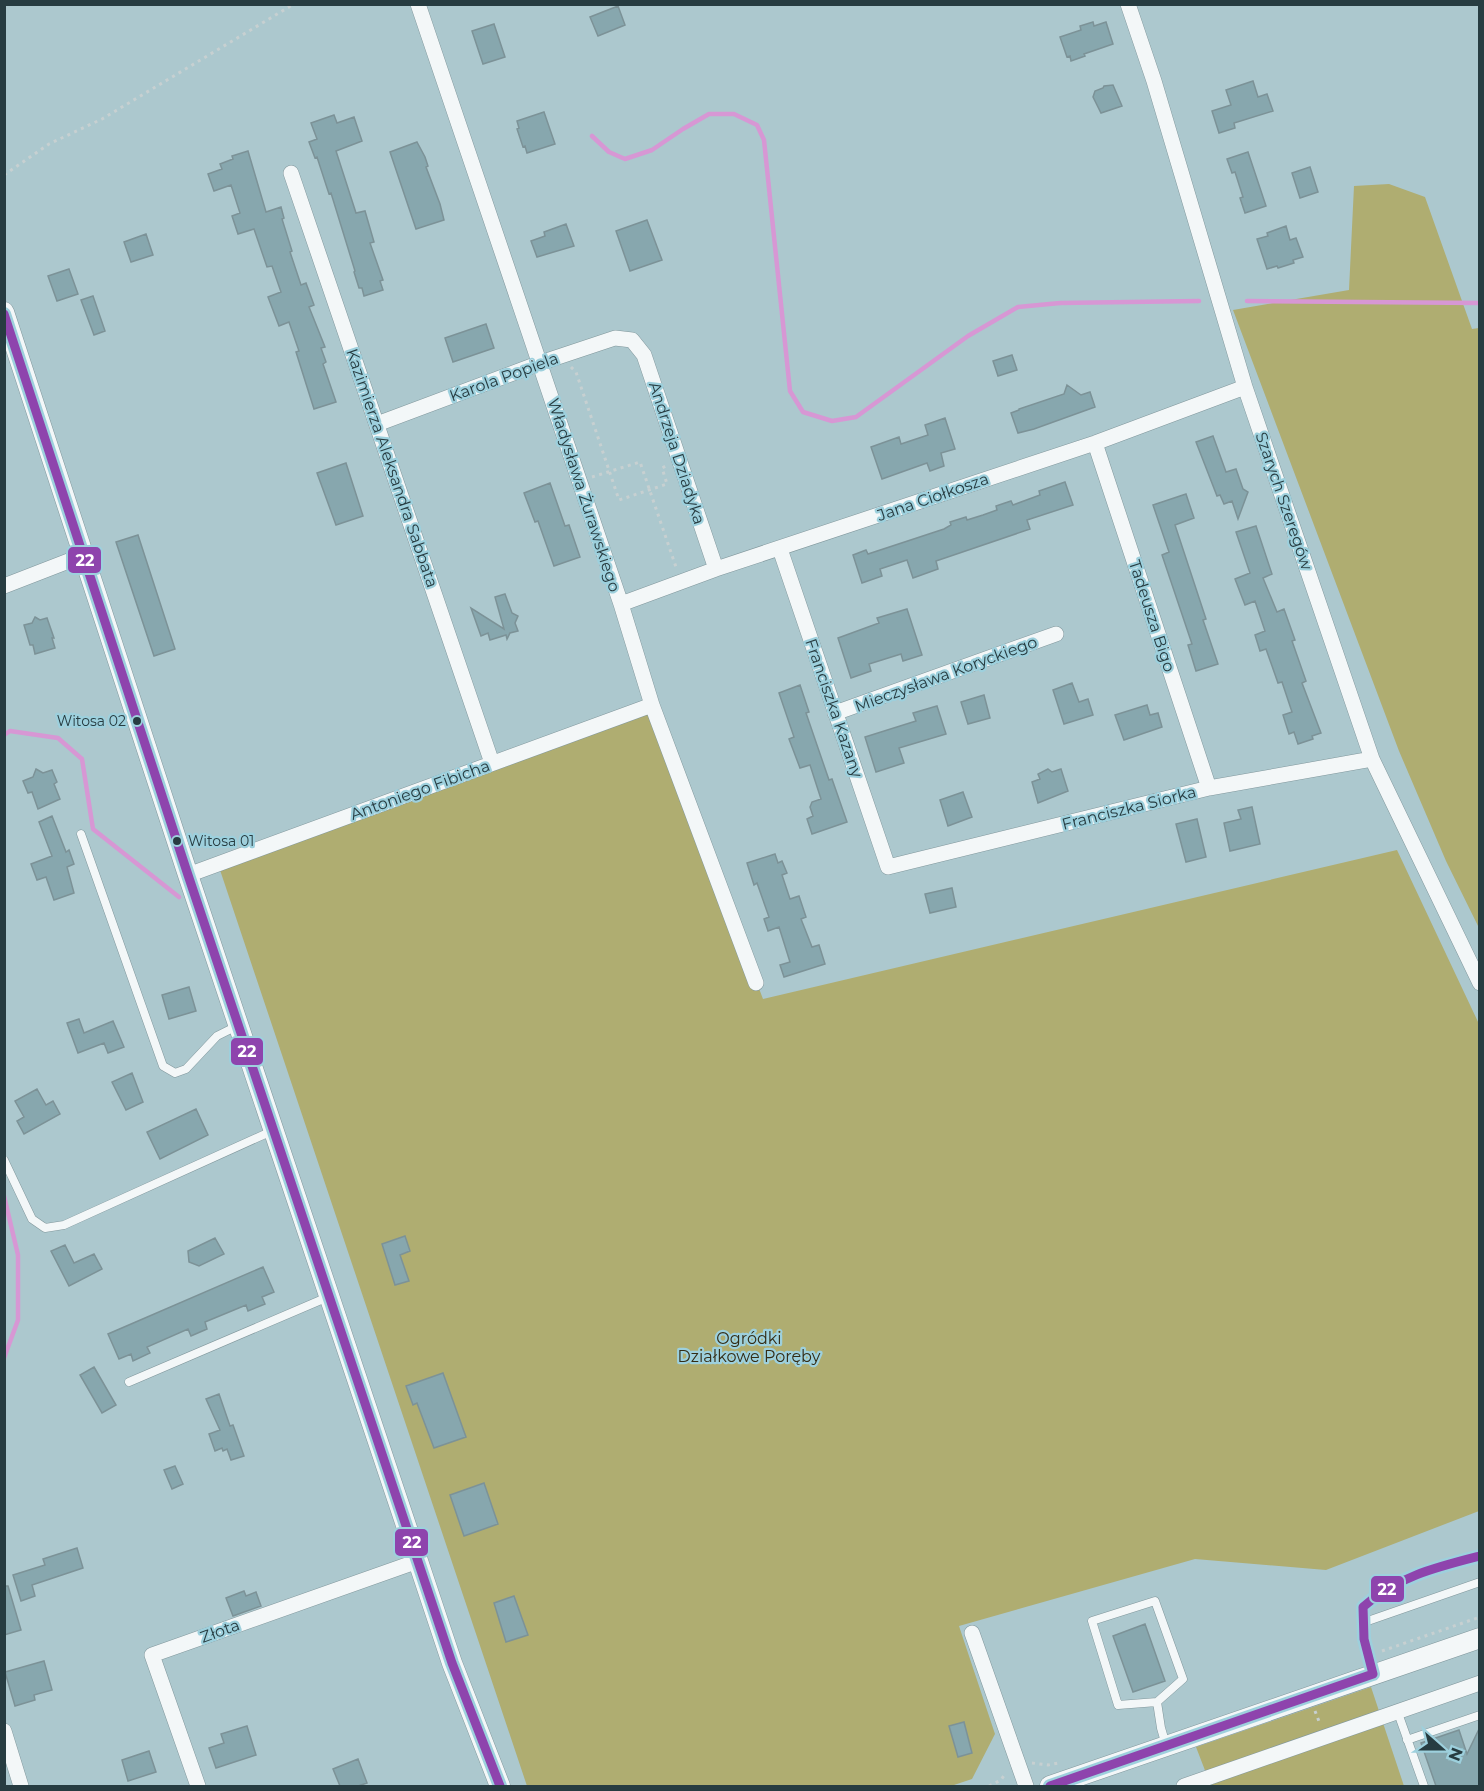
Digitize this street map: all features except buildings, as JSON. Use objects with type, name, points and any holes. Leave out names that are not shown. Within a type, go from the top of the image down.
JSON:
[{"type":"street","name":"Władysława Żurawskiego","points":[[418,4],[621,604],[652,705],[756,983]]},
{"type":"street","name":"Szarych Szeregów","points":[[1128,4],[1154,81],[1245,387],[1372,759],[1479,983]]},
{"type":"street","name":"Kazimierza Aleksandra Sabbata","points":[[291,173],[492,763]]},
{"type":"street","points":[[4,312],[329,1297],[453,1663],[500,1786]]},
{"type":"street","name":"Karola Popiela","points":[[377,424],[560,356],[615,338],[632,340]]},
{"type":"street","name":"Andrzeja Dziadyka","points":[[632,340],[644,355],[716,569]]},
{"type":"street","name":"Jana Ciołkosza","points":[[621,604],[716,569],[1095,443],[1245,387]]},
{"type":"street","name":"Tadeusza Bigo","points":[[1095,443],[1209,788]]},
{"type":"street","name":"Franciszka Kazany","points":[[780,549],[888,867]]},
{"type":"street","points":[[4,586],[84,555]]},
{"type":"street","name":"Mieczysława Koryckiego","points":[[835,713],[1056,634]]},
{"type":"street","name":"Antoniego Fibicha","points":[[188,875],[652,705]]},
{"type":"street","name":"Franciszka Siorka","points":[[888,867],[1209,788],[1372,759]]},
{"type":"street","name":"Złota","points":[[198,1786],[152,1655],[418,1561]]},
{"type":"street","points":[[972,1633],[1026,1786]]},
{"type":"street","points":[[1050,1786],[1167,1746],[1370,1666],[1479,1638]]},
{"type":"street","points":[[1184,1786],[1479,1683]]},
{"type":"street","points":[[4,1731],[21,1786]]},
{"type":"lane","points":[[81,834],[163,1066],[175,1073],[186,1069],[217,1036],[238,1025]]},
{"type":"lane","points":[[4,1160],[32,1220],[45,1228],[64,1225],[274,1130]]},
{"type":"lane","points":[[129,1382],[329,1297]]},
{"type":"lane","points":[[1370,1666],[1362,1623],[1363,1607],[1374,1595],[1437,1567],[1479,1556]]},
{"type":"lane","points":[[1362,1623],[1479,1582]]},
{"type":"lane","points":[[1155,1601],[1183,1678],[1157,1702],[1118,1705],[1092,1621],[1155,1601]]},
{"type":"lane","points":[[1157,1702],[1161,1728],[1167,1746]]},
{"type":"lane","points":[[1398,1713],[1424,1786]]},
{"type":"lane","points":[[1407,1740],[1479,1714]]},
{"type":"path","points":[[4,175],[49,144],[102,119],[294,4]]},
{"type":"path","points":[[560,356],[576,372],[620,500],[667,484],[662,468],[679,461]]},
{"type":"path","points":[[579,481],[640,462],[681,583]]},
{"type":"path","points":[[1370,1666],[1479,1617]]},
{"type":"path","points":[[992,1786],[1001,1780],[1010,1768],[1018,1765],[1027,1762],[1048,1765],[1068,1760]]},
{"type":"green space","points":[[1389,184],[1425,197],[1472,329],[1479,328],[1479,928],[1446,861],[1399,751],[1233,310],[1349,290],[1354,186]]},
{"type":"green space","name":"Ogródki Działkowe Poręby","points":[[652,705],[763,999],[1397,850],[1479,1024],[1479,1511],[1326,1570],[1195,1559],[959,1626],[995,1734],[972,1779],[951,1786],[527,1786],[218,864]]},
{"type":"green space","points":[[1371,1687],[1404,1786],[1211,1786],[1196,1747]]},
{"type":"waterway","points":[[592,136],[609,152],[625,159],[652,150],[709,114],[734,114],[757,125],[764,140],[790,391],[803,412],[832,421],[856,417],[968,336],[1018,307],[1060,303],[1199,301]]},
{"type":"waterway","points":[[1247,301],[1480,303]]},
{"type":"waterway","points":[[4,735],[10,731],[58,738],[82,759],[93,829],[179,897]]},
{"type":"waterway","points":[[4,1196],[18,1255],[18,1320],[4,1358]]},
{"type":"transit line","name":"22","points":[[4,314],[188,875],[452,1663],[500,1786]]},
{"type":"transit line","name":"22","points":[[1373,1674],[1364,1639],[1363,1607],[1389,1588],[1418,1574],[1480,1556]]},
{"type":"transit line","name":"22","points":[[1050,1786],[1373,1674]]},
{"type":"place","name":"Witosa 02","points":[[137,721]]},
{"type":"place","name":"Witosa 01","points":[[177,841]]}]
